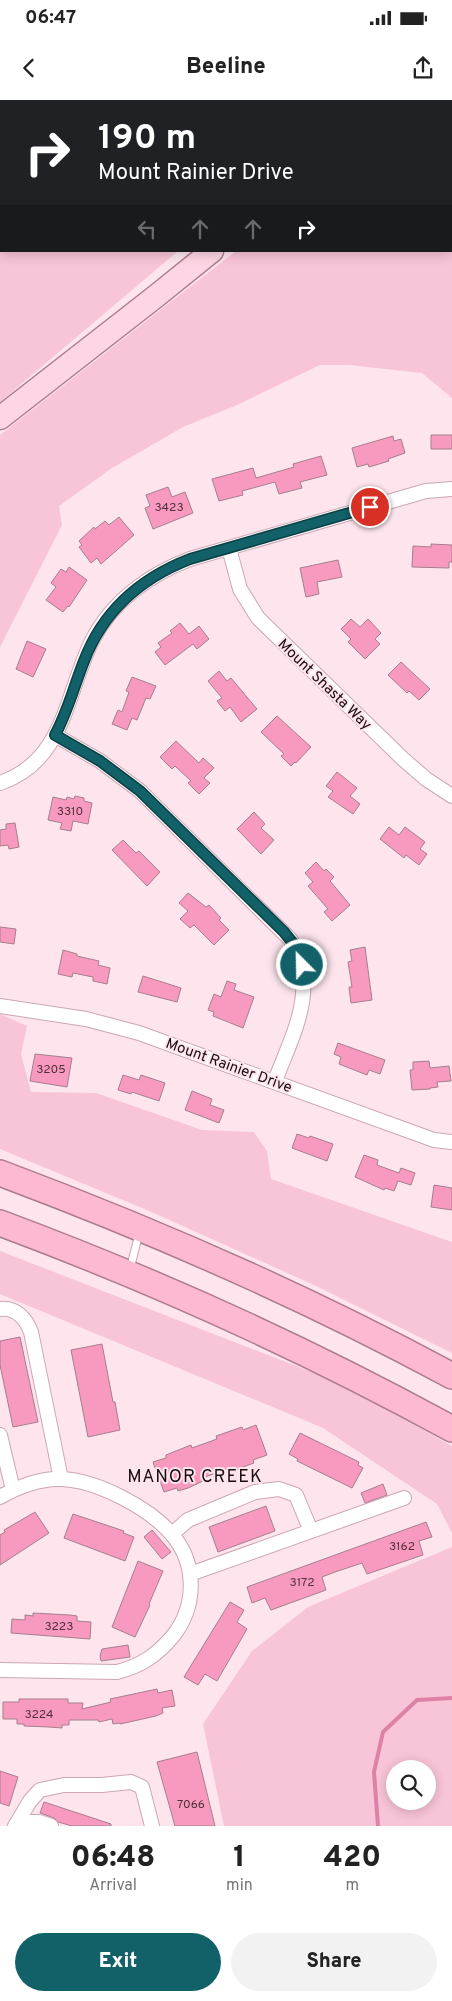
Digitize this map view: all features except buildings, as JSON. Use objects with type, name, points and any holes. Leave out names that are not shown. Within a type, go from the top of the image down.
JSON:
[{"type":"highway","points":[[0,1174],[141,1228],[274,1287],[376,1335],[452,1376]]},
{"type":"highway","points":[[0,1223],[128,1273],[222,1313],[348,1373],[452,1429]]},
{"type":"main road","points":[[0,418],[211,252]]},
{"type":"street","points":[[0,783],[19,775],[44,752],[64,719],[93,640],[106,619],[124,599],[149,578],[170,566],[229,548],[426,491],[452,489]]},
{"type":"street","name":"Mount Shasta Way","points":[[229,548],[240,589],[262,623],[403,759],[426,779],[452,796]]},
{"type":"street","points":[[55,735],[100,761],[140,791],[290,939],[302,965],[304,996],[300,1017],[275,1081]]},
{"type":"street","name":"Mount Rainier Drive","points":[[0,1006],[86,1019],[138,1033],[434,1140],[452,1142]]},
{"type":"street","points":[[0,1309],[7,1308],[16,1312],[27,1323],[31,1332],[61,1479]]},
{"type":"street","points":[[0,1436],[13,1490]]},
{"type":"street","points":[[0,1497],[24,1485],[61,1479],[85,1483],[117,1494],[136,1505],[172,1534],[182,1550],[190,1574],[190,1596],[180,1625],[163,1648],[147,1661],[117,1672],[0,1670]]},
{"type":"street","points":[[172,1534],[188,1520],[214,1508],[255,1492],[279,1489],[296,1495],[311,1531]]},
{"type":"street","points":[[190,1574],[404,1498]]},
{"type":"street","points":[[17,1824],[30,1801],[40,1790],[64,1786],[131,1782],[142,1787],[152,1826]]},
{"type":"street","points":[[17,1824],[39,1822],[51,1826]]},
{"type":"lane","points":[[128,1273],[141,1228]]},
{"type":"shaded area","points":[[0,252],[177,252],[0,402]]},
{"type":"shaded area","points":[[235,252],[452,252],[452,398],[422,373],[349,365],[320,365],[237,405],[183,427],[112,468],[59,506],[62,525],[0,647],[0,435]]},
{"type":"shaded area","points":[[0,1014],[27,1026],[21,1054],[31,1092],[96,1093],[202,1130],[254,1132],[267,1151],[271,1179],[452,1242],[452,1353],[314,1285],[154,1213],[0,1149]]},
{"type":"shaded area","points":[[0,1251],[340,1383],[452,1446],[452,1533],[437,1504],[323,1428],[0,1294]]},
{"type":"shaded area","points":[[452,1547],[452,1826],[224,1826],[203,1724],[252,1651],[308,1607]]},
{"type":"waterway","points":[[378,1826],[374,1772],[383,1732],[417,1700],[452,1698]]},
{"type":"district","name":"MANOR CREEK","points":[[195,1476]]},
{"type":"route","points":[[302,965],[296,947],[284,932],[140,791],[100,761],[55,735],[64,719],[93,640],[106,619],[124,599],[149,578],[170,566],[190,559],[370,507]]}]
